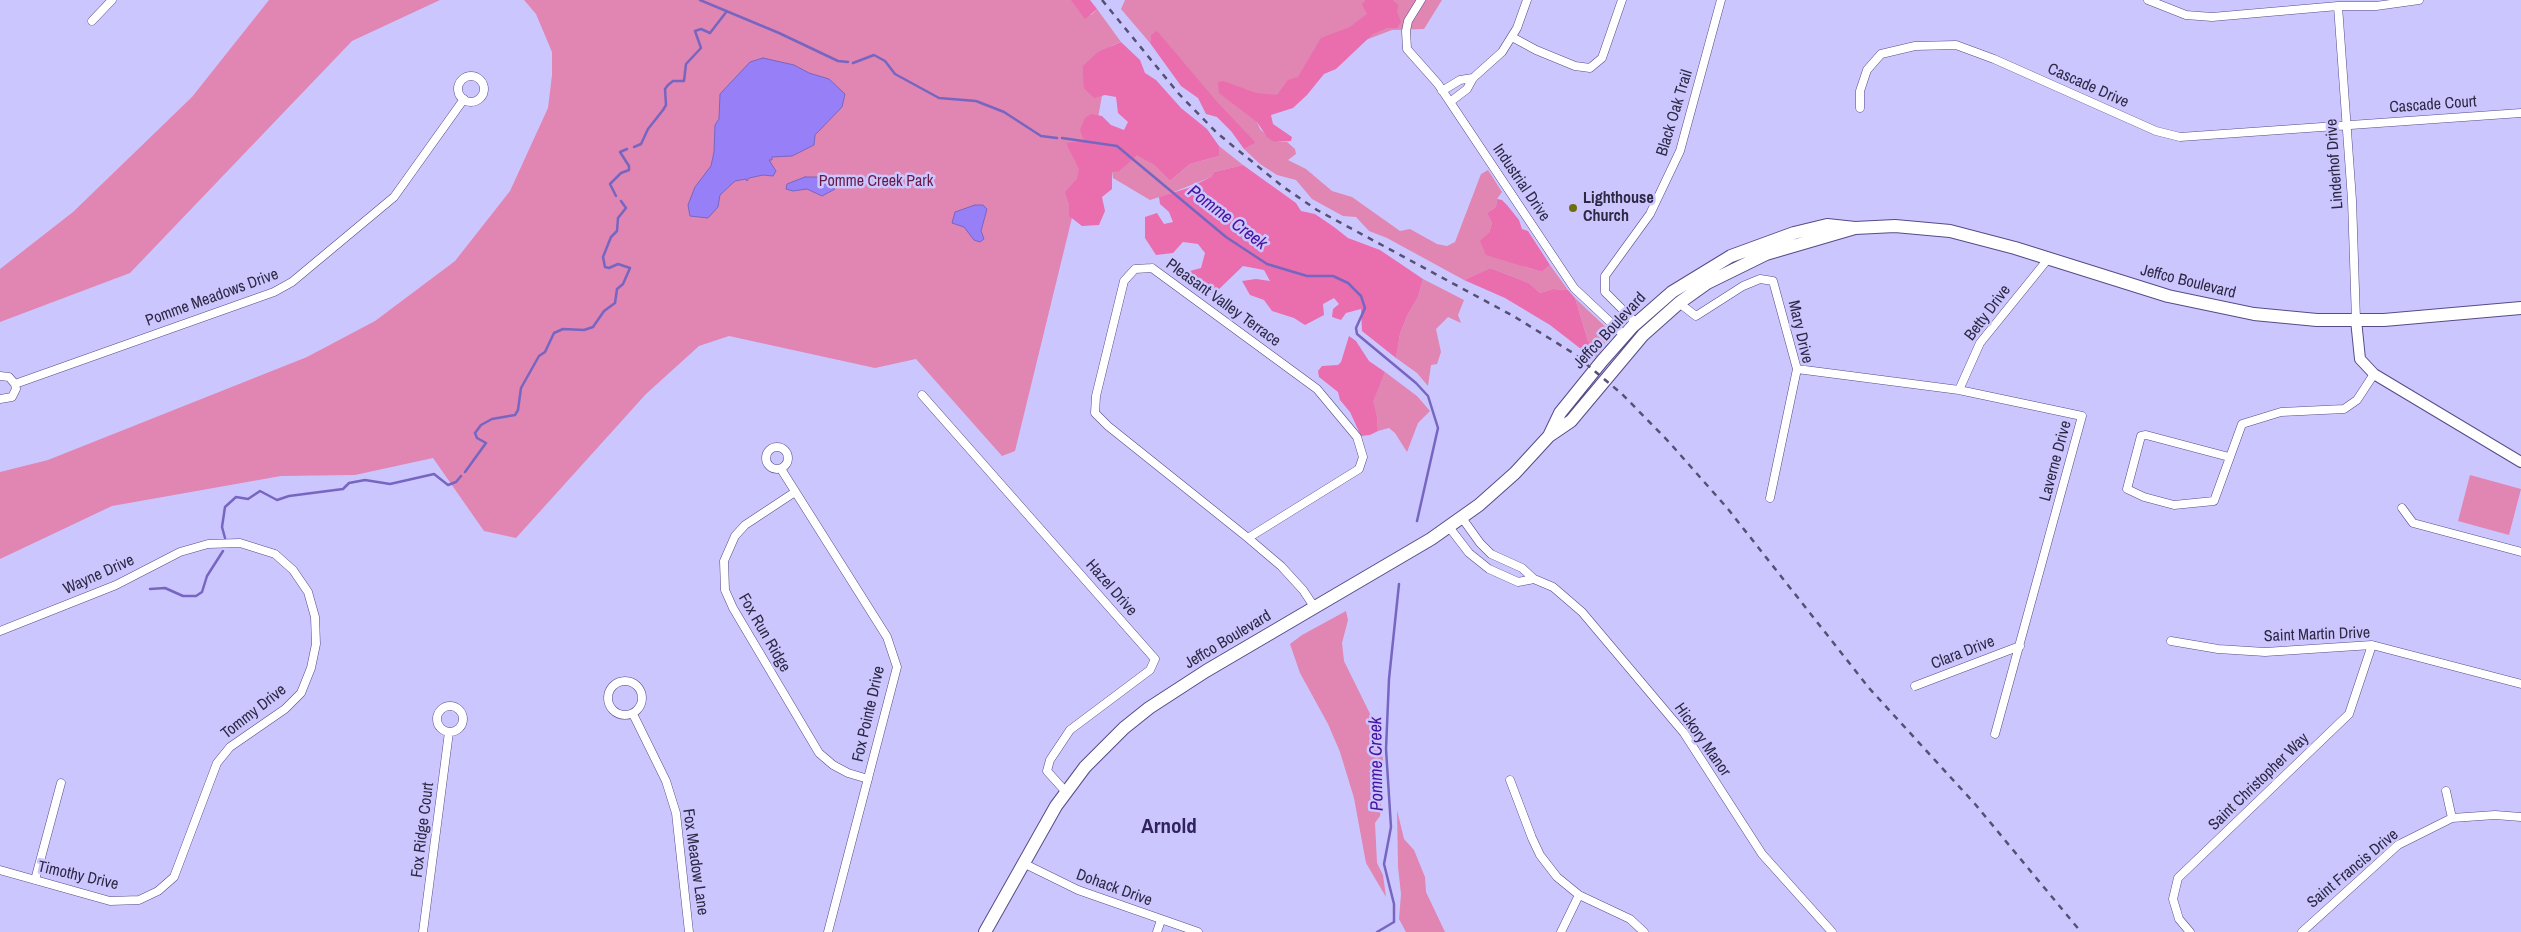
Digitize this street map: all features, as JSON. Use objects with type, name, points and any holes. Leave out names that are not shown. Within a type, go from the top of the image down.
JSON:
[{"type":"main road","name":"Jeffco Boulevard","points":[[1549,436],[1560,413],[1624,336],[1672,292],[1701,272],[1732,256],[1794,233],[1827,225],[1855,228],[1895,226],[1950,231],[2168,296],[2203,304],[2290,318],[2356,320],[2416,318],[2521,308]]},
{"type":"main road","name":"Jeffco Boulevard","points":[[985,932],[1023,863],[1066,792],[1101,748],[1149,708],[1462,518],[1510,478],[1549,436],[1571,420],[1634,345],[1679,302],[1707,283],[1766,254],[1855,228]]},
{"type":"street","points":[[92,21],[112,0]]},
{"type":"street","name":"Industrial Drive","points":[[1421,0],[1408,21],[1407,50],[1450,102],[1574,288],[1624,336]]},
{"type":"street","points":[[1450,102],[1463,92],[1473,78],[1495,60],[1512,37],[1527,0]]},
{"type":"street","points":[[1512,37],[1536,50],[1575,66],[1590,68],[1602,58],[1622,0]]},
{"type":"street","name":"Black Oak Trail","points":[[1636,323],[1605,292],[1605,276],[1650,214],[1680,151],[1721,0]]},
{"type":"street","points":[[2148,0],[2186,15],[2212,17],[2338,6],[2376,6],[2419,0]]},
{"type":"street","name":"Linderhof Drive","points":[[2338,6],[2347,125],[2356,320]]},
{"type":"street","name":"Cascade Drive","points":[[1860,108],[1860,91],[1867,70],[1881,54],[1915,46],[1956,45],[2156,131],[2180,138],[2347,125]]},
{"type":"street","points":[[1442,91],[1456,82],[1473,78]]},
{"type":"street","points":[[1456,82],[1463,92]]},
{"type":"street","name":"Pomme Meadows Drive","points":[[0,398],[12,397],[15,384],[274,292],[292,282],[394,197],[464,99]]},
{"type":"street","name":"Cascade Court","points":[[2347,125],[2521,113]]},
{"type":"street","name":"Betty Drive","points":[[1959,390],[1980,343],[2048,259]]},
{"type":"street","name":"Pleasant Valley Terrace","points":[[1248,538],[1359,469],[1363,457],[1357,437],[1317,389],[1285,364],[1152,268],[1135,269],[1124,281],[1096,396],[1096,413],[1108,426],[1281,566],[1303,590],[1315,608]]},
{"type":"street","name":"Mary Drive","points":[[1679,302],[1696,316],[1743,286],[1760,279],[1773,281],[1797,369],[1770,498]]},
{"type":"street","points":[[2356,320],[2360,359],[2374,374],[2521,462]]},
{"type":"street","name":"Laverne Drive","points":[[1797,369],[1959,390],[2082,416],[1995,734]]},
{"type":"street","points":[[2229,457],[2146,435],[2141,436],[2127,488],[2144,497],[2174,505],[2214,501],[2240,427],[2244,423],[2281,412],[2344,409],[2357,400],[2374,374]]},
{"type":"street","points":[[0,376],[9,377],[15,384]]},
{"type":"street","name":"Hazel Drive","points":[[922,395],[1155,659],[1150,670],[1070,730],[1050,760],[1048,771],[1066,792]]},
{"type":"street","name":"Fox Pointe Drive","points":[[781,469],[887,637],[897,667],[828,932]]},
{"type":"street","name":"Fox Run Ridge","points":[[795,492],[745,525],[734,536],[724,561],[725,590],[733,608],[819,753],[832,765],[848,773],[868,779]]},
{"type":"street","points":[[2402,508],[2413,523],[2521,552]]},
{"type":"street","name":"Hickory Manor","points":[[1462,518],[1480,543],[1491,554],[1522,568],[1534,579],[1563,594],[1587,618],[1684,733],[1762,854],[1832,932]]},
{"type":"street","name":"Hickory Manor","points":[[1449,527],[1469,553],[1489,569],[1518,582],[1534,579]]},
{"type":"street","name":"Tommy Drive","points":[[174,876],[217,763],[230,747],[285,709],[301,692],[311,668],[316,644],[315,617],[308,592],[293,570],[275,554],[240,543],[208,544]]},
{"type":"street","name":"Wayne Drive","points":[[0,631],[116,585],[180,552],[208,544]]},
{"type":"street","name":"Saint Martin Drive","points":[[2171,641],[2218,649],[2265,652],[2372,645],[2521,684]]},
{"type":"street","name":"Saint Christopher Way","points":[[2190,932],[2179,919],[2172,899],[2178,878],[2349,714],[2372,645]]},
{"type":"street","name":"Clara Drive","points":[[1915,686],[2020,646]]},
{"type":"street","points":[[620,681],[632,682],[640,689],[643,700],[641,706],[633,714],[622,715],[612,709],[609,704],[611,688],[620,681]]},
{"type":"street","name":"Fox Meadow Lane","points":[[633,714],[666,781],[676,813],[689,932]]},
{"type":"street","name":"Fox Ridge Court","points":[[423,932],[449,732]]},
{"type":"street","points":[[1510,780],[1540,856],[1557,877],[1579,895],[1625,916],[1644,932]]},
{"type":"street","points":[[35,880],[61,783]]},
{"type":"street","points":[[2446,791],[2452,818]]},
{"type":"street","name":"Saint Francis Drive","points":[[2302,932],[2398,845],[2452,818],[2495,815],[2521,817]]},
{"type":"street","name":"Dohack Drive","points":[[1023,863],[1078,890],[1198,932]]},
{"type":"street","name":"Timothy Drive","points":[[0,870],[110,901],[139,900],[158,891],[174,876]]},
{"type":"street","points":[[1561,932],[1579,895]]},
{"type":"street","points":[[1156,932],[1161,920]]},
{"type":"green space","points":[[269,0],[440,0],[352,41],[130,273],[0,322],[0,269],[73,212],[192,97]]},
{"type":"green space","name":"Pomme Creek Park","points":[[524,0],[1079,0],[1091,15],[1097,9],[1121,42],[1111,46],[1094,140],[1080,185],[1015,451],[1002,456],[916,359],[875,368],[729,336],[699,346],[646,394],[516,538],[484,531],[433,458],[355,475],[281,476],[112,506],[0,559],[0,472],[48,460],[307,357],[375,321],[455,261],[510,191],[548,108],[552,75],[552,52],[536,14]]},
{"type":"green space","points":[[1125,0],[1442,0],[1424,29],[1392,30],[1347,47],[1257,122],[1260,129],[1274,142],[1287,142],[1295,149],[1296,154],[1288,160],[1306,169],[1332,191],[1352,197],[1400,231],[1410,229],[1437,244],[1447,246],[1455,242],[1481,174],[1488,170],[1502,192],[1497,199],[1496,207],[1487,213],[1492,223],[1489,233],[1525,267],[1542,272],[1550,265],[1568,290],[1553,289],[1540,293],[1529,283],[1490,268],[1464,280],[1387,238],[1369,231],[1356,217],[1343,216],[1312,199],[1296,180],[1277,175],[1260,164],[1244,149],[1256,143],[1227,119],[1151,35],[1150,43],[1121,9]]},
{"type":"green space","points":[[1219,146],[1243,165],[1214,172],[1211,177],[1150,200],[1113,178],[1112,171],[1120,171],[1137,154],[1154,165],[1170,181],[1190,164],[1219,156]]},
{"type":"green space","points":[[1423,279],[1464,300],[1458,315],[1461,323],[1448,317],[1436,329],[1441,352],[1437,364],[1431,365],[1428,386],[1417,373],[1396,358],[1400,334],[1407,316],[1418,297]]},
{"type":"green space","points":[[1575,298],[1611,332],[1599,353],[1588,341]]},
{"type":"green space","points":[[1385,372],[1417,396],[1430,411],[1418,423],[1407,452],[1395,433],[1389,428],[1378,431],[1377,417],[1372,401]]},
{"type":"green space","points":[[2470,475],[2521,489],[2509,535],[2458,521]]},
{"type":"green space","points":[[1346,611],[1348,620],[1342,643],[1344,661],[1377,728],[1384,765],[1377,790],[1381,806],[1380,816],[1375,823],[1377,863],[1383,875],[1386,897],[1366,863],[1354,798],[1340,752],[1328,724],[1300,673],[1290,644],[1302,635]]},
{"type":"green space","points":[[1397,810],[1404,839],[1414,850],[1425,877],[1426,892],[1445,932],[1406,932],[1399,919],[1401,894],[1398,867]]},
{"type":"shaded area","points":[[1071,0],[1090,0],[1097,9],[1085,19]]},
{"type":"shaded area","points":[[1366,0],[1393,0],[1398,5],[1397,12],[1401,22],[1397,28],[1387,28],[1373,34],[1336,69],[1324,74],[1307,95],[1293,108],[1271,115],[1273,124],[1292,137],[1291,141],[1274,142],[1267,137],[1257,122],[1219,93],[1218,82],[1223,81],[1256,93],[1277,95],[1288,80],[1298,77],[1321,38],[1350,27],[1367,14],[1362,4]]},
{"type":"shaded area","points":[[1157,31],[1218,103],[1256,143],[1244,149],[1231,131],[1217,117],[1206,114],[1198,98],[1181,86],[1150,43],[1151,35]]},
{"type":"shaded area","points":[[1121,42],[1140,60],[1145,73],[1156,80],[1181,108],[1207,129],[1219,146],[1219,156],[1190,164],[1170,181],[1154,165],[1137,155],[1120,171],[1112,172],[1112,189],[1102,197],[1105,211],[1099,225],[1082,226],[1069,216],[1069,204],[1065,192],[1077,179],[1079,169],[1066,143],[1084,141],[1080,130],[1085,118],[1091,114],[1102,116],[1111,125],[1124,130],[1128,122],[1118,113],[1116,97],[1105,95],[1094,98],[1084,88],[1083,74],[1083,66],[1098,52]]},
{"type":"shaded area","points":[[763,58],[794,65],[809,73],[829,79],[845,94],[842,107],[815,135],[814,145],[792,156],[772,157],[772,160],[769,160],[776,171],[773,176],[763,175],[749,178],[747,181],[746,179],[735,181],[720,195],[718,207],[708,218],[690,216],[688,205],[695,187],[711,166],[714,152],[715,125],[719,119],[720,94],[750,62]]},
{"type":"shaded area","points":[[1243,165],[1296,203],[1301,211],[1315,214],[1348,238],[1380,250],[1423,279],[1418,297],[1407,316],[1400,334],[1396,358],[1362,331],[1361,309],[1346,313],[1341,320],[1332,317],[1333,309],[1339,304],[1334,298],[1323,304],[1324,315],[1305,325],[1294,318],[1272,311],[1264,300],[1250,295],[1242,281],[1256,279],[1270,281],[1264,270],[1243,266],[1215,293],[1201,292],[1186,272],[1201,268],[1205,253],[1198,244],[1183,242],[1173,253],[1156,255],[1145,238],[1145,217],[1157,213],[1164,224],[1173,222],[1169,212],[1160,204],[1159,197],[1188,188],[1211,177],[1214,172]]},
{"type":"shaded area","points":[[805,177],[826,177],[831,180],[835,189],[822,196],[807,189],[793,191],[786,189],[787,184]]},
{"type":"shaded area","points":[[1497,199],[1502,200],[1507,205],[1519,220],[1522,229],[1528,231],[1550,265],[1542,272],[1486,255],[1480,241],[1489,233],[1492,223],[1487,213],[1496,207]]},
{"type":"shaded area","points":[[975,205],[983,205],[987,209],[981,231],[984,239],[980,242],[974,240],[964,227],[952,223],[955,212]]},
{"type":"shaded area","points":[[1490,268],[1529,283],[1540,293],[1553,289],[1568,290],[1575,298],[1588,341],[1599,353],[1595,357],[1590,356],[1550,325],[1505,298],[1464,280]]},
{"type":"shaded area","points":[[1349,336],[1356,341],[1369,361],[1385,372],[1373,401],[1378,431],[1370,435],[1361,436],[1350,412],[1340,400],[1338,392],[1319,377],[1318,371],[1322,366],[1338,365],[1341,362]]},
{"type":"waterway","name":"Pomme Creek","points":[[700,0],[779,33],[838,61],[848,62]]},
{"type":"waterway","points":[[634,147],[641,144],[648,129],[666,105],[665,89],[668,85],[673,81],[684,81],[686,64],[701,48],[695,31],[701,29],[710,33],[727,11]]},
{"type":"waterway","name":"Pomme Creek","points":[[853,63],[874,55],[885,61],[895,74],[939,98],[976,101],[1004,112],[1041,136],[1057,138]]},
{"type":"waterway","name":"Pomme Creek","points":[[1062,138],[1117,146],[1226,237],[1267,264],[1307,276],[1333,276],[1348,283],[1361,296],[1365,308],[1356,328],[1357,334],[1416,383],[1428,396],[1438,428],[1417,521]]},
{"type":"waterway","points":[[616,196],[610,184],[621,173],[629,170],[629,166],[620,152],[627,149]]},
{"type":"waterway","points":[[465,472],[486,443],[477,438],[475,433],[481,425],[492,419],[515,415],[518,410],[521,388],[539,356],[545,352],[554,333],[563,329],[584,330],[593,327],[604,311],[615,303],[617,289],[623,284],[630,268],[618,264],[609,268],[605,267],[603,257],[611,237],[617,231],[618,218],[626,208],[621,201]]},
{"type":"waterway","points":[[225,538],[222,527],[225,507],[236,497],[248,499],[260,491],[277,500],[289,496],[343,489],[349,483],[365,480],[390,484],[434,474],[448,485],[456,482],[461,476]]},
{"type":"waterway","points":[[150,589],[165,588],[183,596],[196,596],[202,592],[207,576],[223,551]]},
{"type":"waterway","name":"Pomme Creek","points":[[1377,932],[1394,922],[1394,904],[1384,864],[1391,827],[1386,749],[1389,679],[1399,584]]},
{"type":"railway","points":[[1102,0],[1179,94],[1217,133],[1282,186],[1317,210],[1515,317],[1573,353],[1622,394],[1669,442],[1728,509],[1869,688],[1975,804],[2081,932]]},
{"type":"place","name":"Lighthouse Church","points":[[1573,208]]},
{"type":"district","name":"Arnold","points":[[1169,827]]}]
